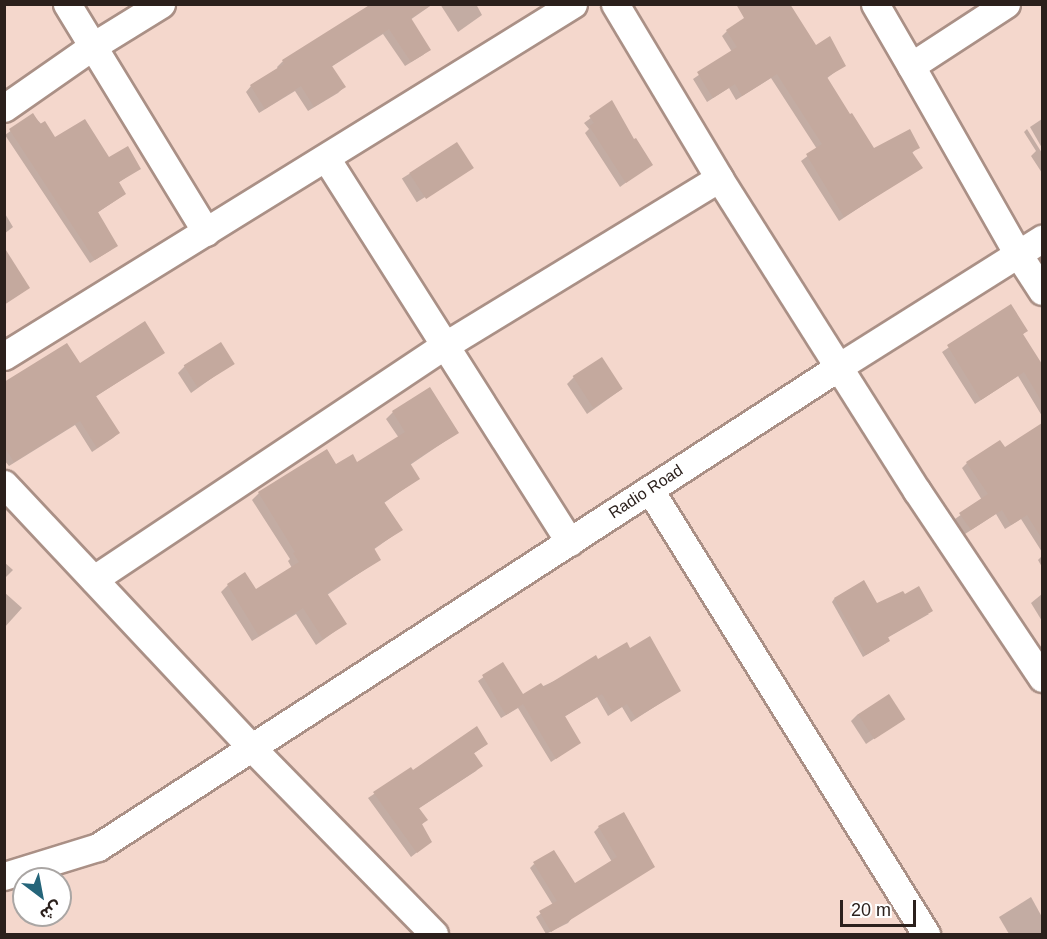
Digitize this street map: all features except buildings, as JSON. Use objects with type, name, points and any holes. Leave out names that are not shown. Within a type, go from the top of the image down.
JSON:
[{"type":"street","points":[[67,4],[206,232]]},
{"type":"street","points":[[4,108],[93,46],[161,4]]},
{"type":"street","points":[[4,356],[573,4]]},
{"type":"street","points":[[615,4],[719,178],[917,491],[1042,678]]},
{"type":"street","points":[[875,4],[1018,254],[1042,291]]},
{"type":"street","points":[[911,66],[1006,4]]},
{"type":"street","points":[[326,158],[570,542]]},
{"type":"street","points":[[94,579],[444,346],[719,178]]},
{"type":"street","name":"Radio Road","points":[[4,876],[98,847],[840,366],[1042,239]]},
{"type":"street","points":[[4,484],[252,748],[434,934]]},
{"type":"street","points":[[650,490],[926,934]]}]
